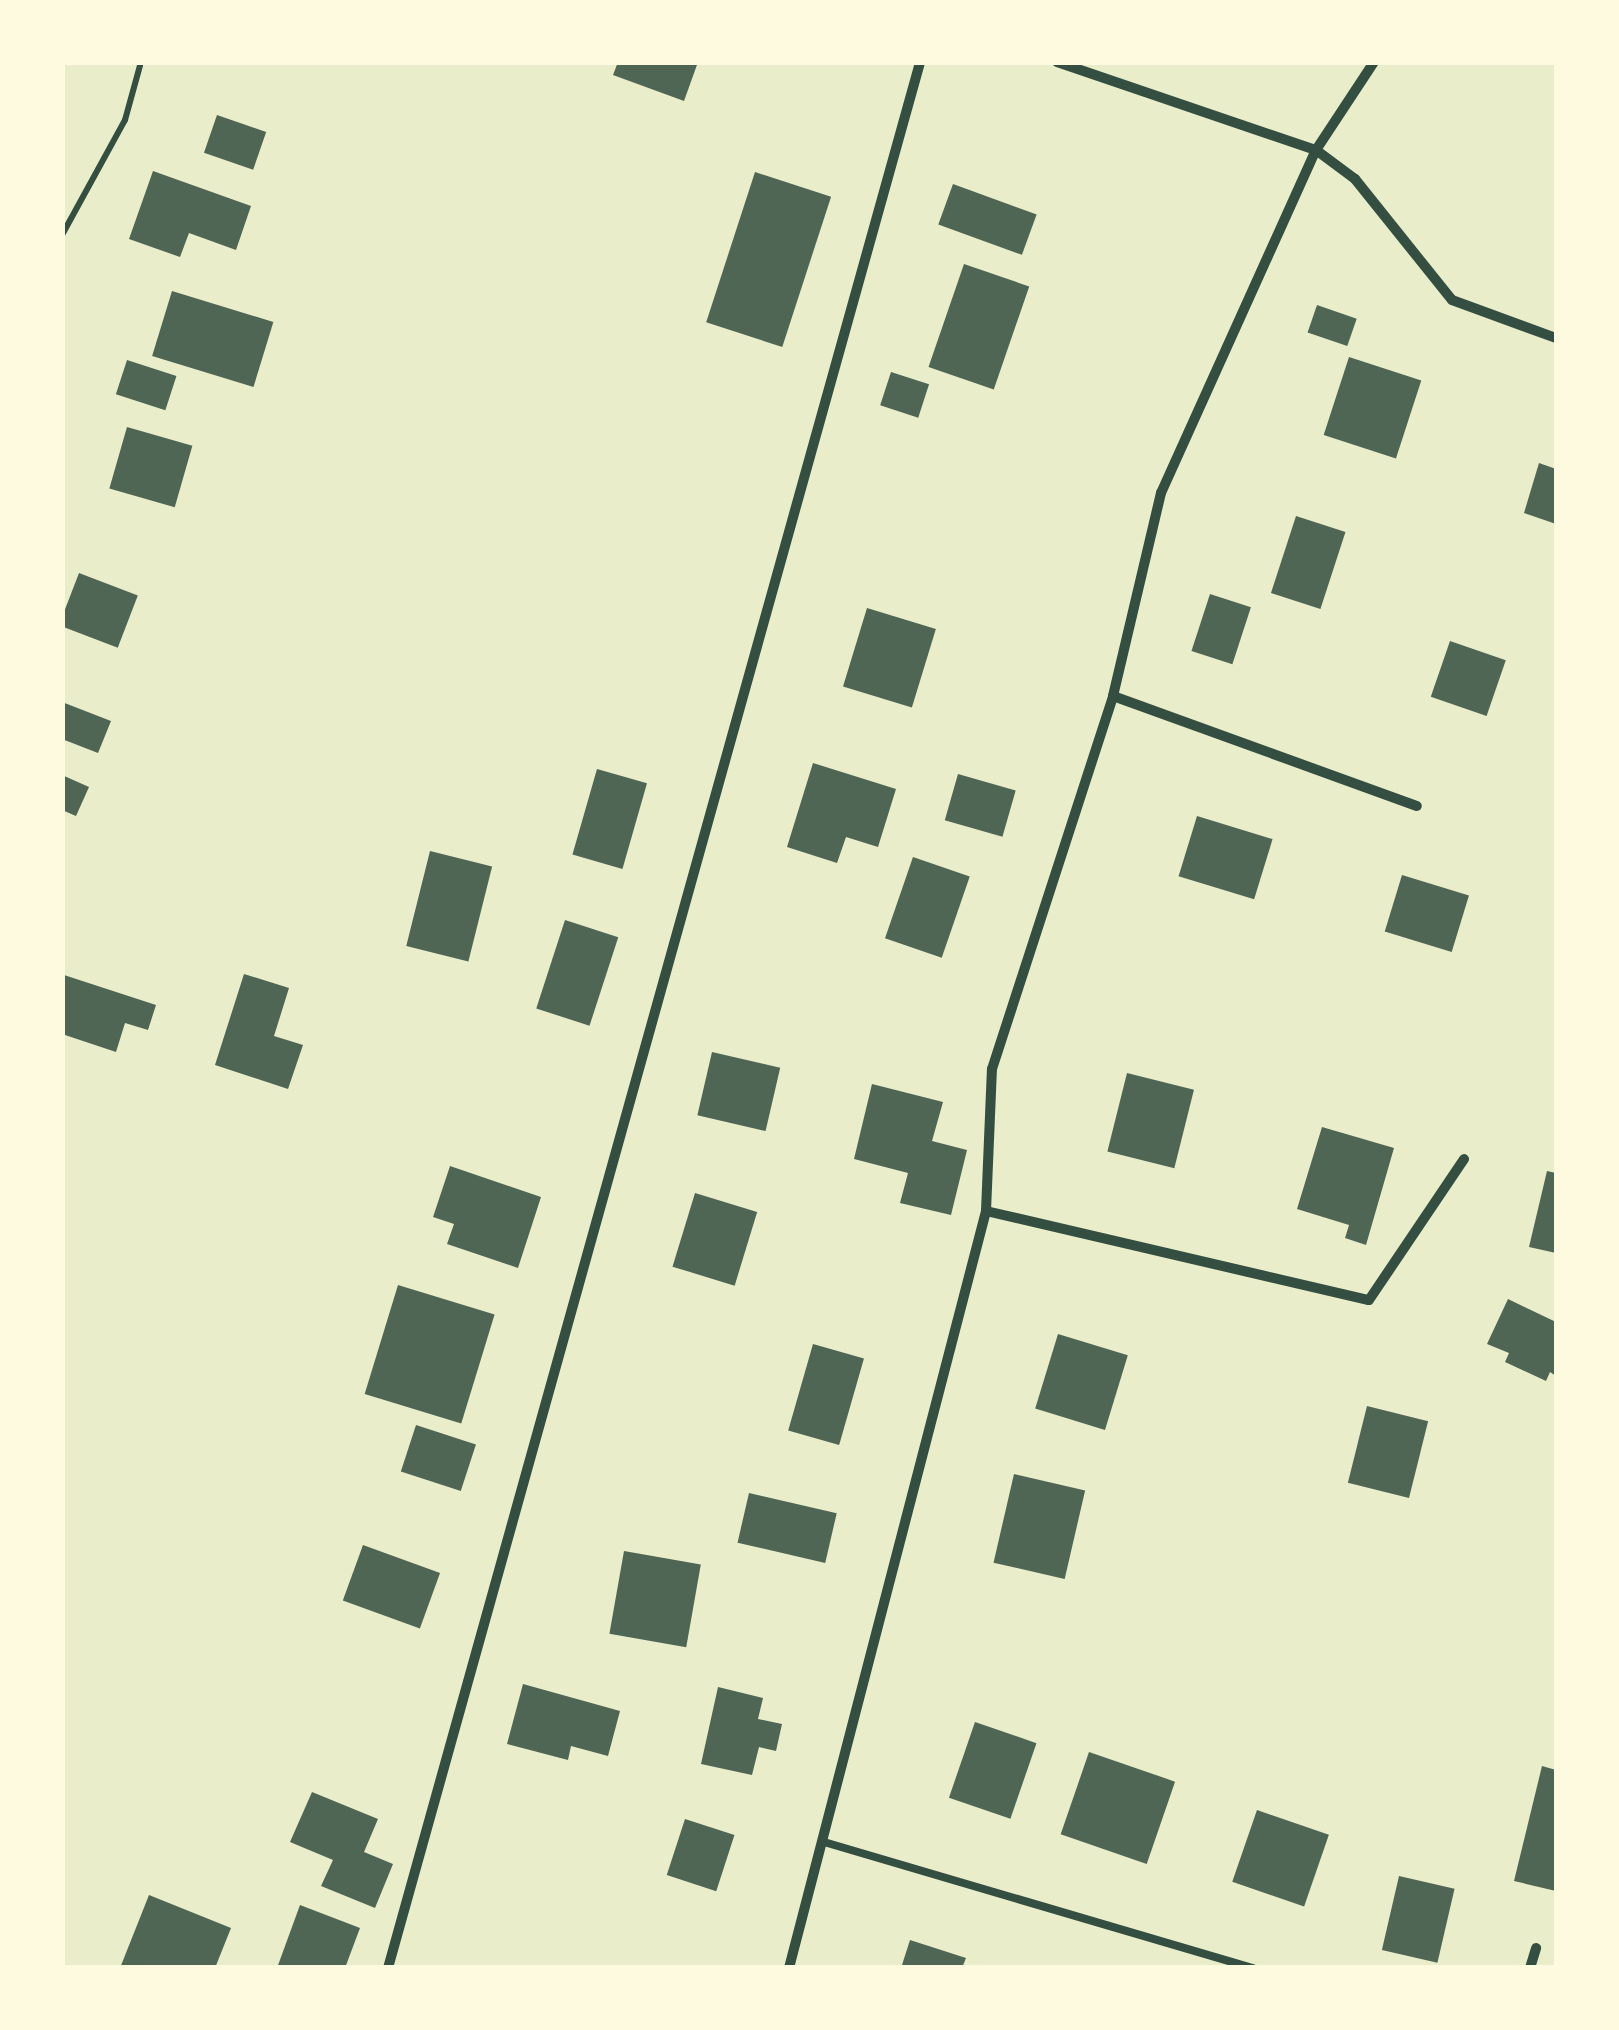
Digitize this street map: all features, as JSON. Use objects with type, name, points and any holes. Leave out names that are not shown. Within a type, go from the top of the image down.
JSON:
[{"type":"street","points":[[388,1968],[920,62]]},
{"type":"street","points":[[1057,62],[1316,150],[1355,180],[1452,300],[1556,338]]},
{"type":"street","points":[[789,1968],[986,1211],[992,1068],[1113,696],[1161,493],[1316,150],[1374,62]]},
{"type":"street","points":[[1113,696],[1417,806]]},
{"type":"street","points":[[986,1211],[1369,1300],[1464,1158]]},
{"type":"street","points":[[1530,1968],[1536,1948]]},
{"type":"lane","points":[[824,1842],[1253,1968]]},
{"type":"path","points":[[62,235],[125,120],[142,62]]},
{"type":"building","points":[[618,62],[698,62],[684,101],[613,75]]},
{"type":"building","points":[[217,115],[266,132],[253,170],[204,153]]},
{"type":"building","points":[[153,171],[251,206],[236,250],[189,233],[180,257],[129,239]]},
{"type":"building","points":[[755,172],[831,197],[782,347],[706,322]]},
{"type":"building","points":[[953,184],[1037,214],[1022,255],[938,224]]},
{"type":"building","points":[[964,264],[1029,286],[994,390],[929,367]]},
{"type":"building","points":[[172,291],[273,322],[253,387],[152,356]]},
{"type":"building","points":[[1317,305],[1357,319],[1347,346],[1308,332]]},
{"type":"building","points":[[1349,357],[1421,380],[1396,458],[1324,435]]},
{"type":"building","points":[[127,360],[176,376],[165,410],[116,394]]},
{"type":"building","points":[[891,372],[929,384],[918,418],[880,405]]},
{"type":"building","points":[[127,427],[192,446],[175,507],[109,489]]},
{"type":"building","points":[[1539,463],[1556,469],[1556,524],[1524,513]]},
{"type":"building","points":[[1296,516],[1345,532],[1320,609],[1271,593]]},
{"type":"building","points":[[79,573],[138,596],[118,648],[62,626]]},
{"type":"building","points":[[1210,594],[1251,607],[1232,664],[1191,651]]},
{"type":"building","points":[[867,608],[936,629],[912,707],[843,686]]},
{"type":"building","points":[[1450,641],[1506,660],[1487,716],[1431,697]]},
{"type":"building","points":[[62,702],[111,721],[98,753],[62,739]]},
{"type":"building","points":[[813,763],[896,789],[878,847],[846,837],[837,863],[787,847]]},
{"type":"building","points":[[597,769],[647,783],[622,869],[572,855]]},
{"type":"building","points":[[958,774],[1016,791],[1002,837],[945,820]]},
{"type":"building","points":[[62,775],[89,787],[76,816],[62,810]]},
{"type":"building","points":[[1197,816],[1273,839],[1254,899],[1179,876]]},
{"type":"building","points":[[430,851],[492,866],[468,962],[406,946]]},
{"type":"building","points":[[913,857],[970,877],[942,958],[885,938]]},
{"type":"building","points":[[1402,875],[1469,895],[1452,952],[1385,931]]},
{"type":"building","points":[[565,920],[618,937],[590,1026],[536,1008]]},
{"type":"building","points":[[244,974],[289,988],[274,1036],[303,1045],[288,1089],[215,1065]]},
{"type":"building","points":[[64,975],[156,1005],[148,1030],[125,1023],[116,1052],[62,1034]]},
{"type":"building","points":[[712,1052],[780,1068],[766,1131],[697,1115]]},
{"type":"building","points":[[1127,1073],[1194,1090],[1174,1168],[1107,1152]]},
{"type":"building","points":[[872,1084],[943,1102],[932,1141],[967,1150],[951,1215],[900,1203],[908,1173],[854,1159]]},
{"type":"building","points":[[1322,1127],[1394,1148],[1366,1245],[1345,1238],[1349,1225],[1297,1209]]},
{"type":"building","points":[[450,1166],[541,1197],[518,1268],[447,1244],[454,1224],[433,1217]]},
{"type":"building","points":[[1547,1171],[1556,1173],[1556,1253],[1529,1247]]},
{"type":"building","points":[[695,1193],[757,1212],[735,1286],[672,1267]]},
{"type":"building","points":[[398,1285],[495,1315],[461,1424],[365,1394]]},
{"type":"building","points":[[1508,1299],[1556,1322],[1556,1376],[1550,1372],[1546,1381],[1505,1362],[1509,1353],[1487,1344]]},
{"type":"building","points":[[1058,1334],[1128,1355],[1105,1430],[1035,1409]]},
{"type":"building","points":[[813,1344],[864,1359],[839,1445],[788,1431]]},
{"type":"building","points":[[1367,1406],[1428,1421],[1409,1498],[1348,1483]]},
{"type":"building","points":[[416,1425],[476,1444],[461,1491],[401,1472]]},
{"type":"building","points":[[1014,1474],[1085,1490],[1065,1579],[994,1563]]},
{"type":"building","points":[[749,1493],[837,1513],[825,1563],[738,1543]]},
{"type":"building","points":[[363,1545],[440,1573],[420,1628],[343,1600]]},
{"type":"building","points":[[624,1551],[701,1565],[686,1647],[609,1634]]},
{"type":"building","points":[[523,1684],[620,1711],[608,1756],[571,1746],[568,1760],[507,1744]]},
{"type":"building","points":[[718,1687],[763,1698],[758,1719],[782,1724],[776,1751],[759,1747],[752,1775],[701,1764]]},
{"type":"building","points":[[975,1722],[1036,1743],[1010,1819],[949,1798]]},
{"type":"building","points":[[1089,1752],[1175,1782],[1147,1864],[1061,1834]]},
{"type":"building","points":[[1542,1766],[1556,1770],[1556,1891],[1514,1881]]},
{"type":"building","points":[[312,1792],[378,1819],[364,1852],[393,1864],[375,1908],[321,1886],[333,1860],[290,1842]]},
{"type":"building","points":[[1257,1810],[1329,1835],[1304,1907],[1232,1882]]},
{"type":"building","points":[[685,1819],[734,1835],[716,1891],[667,1875]]},
{"type":"building","points":[[1399,1876],[1455,1889],[1437,1963],[1382,1950]]},
{"type":"building","points":[[149,1895],[231,1928],[215,1968],[120,1968]]},
{"type":"building","points":[[300,1905],[360,1928],[345,1968],[277,1968]]},
{"type":"building","points":[[910,1940],[966,1958],[962,1968],[901,1968]]}]
